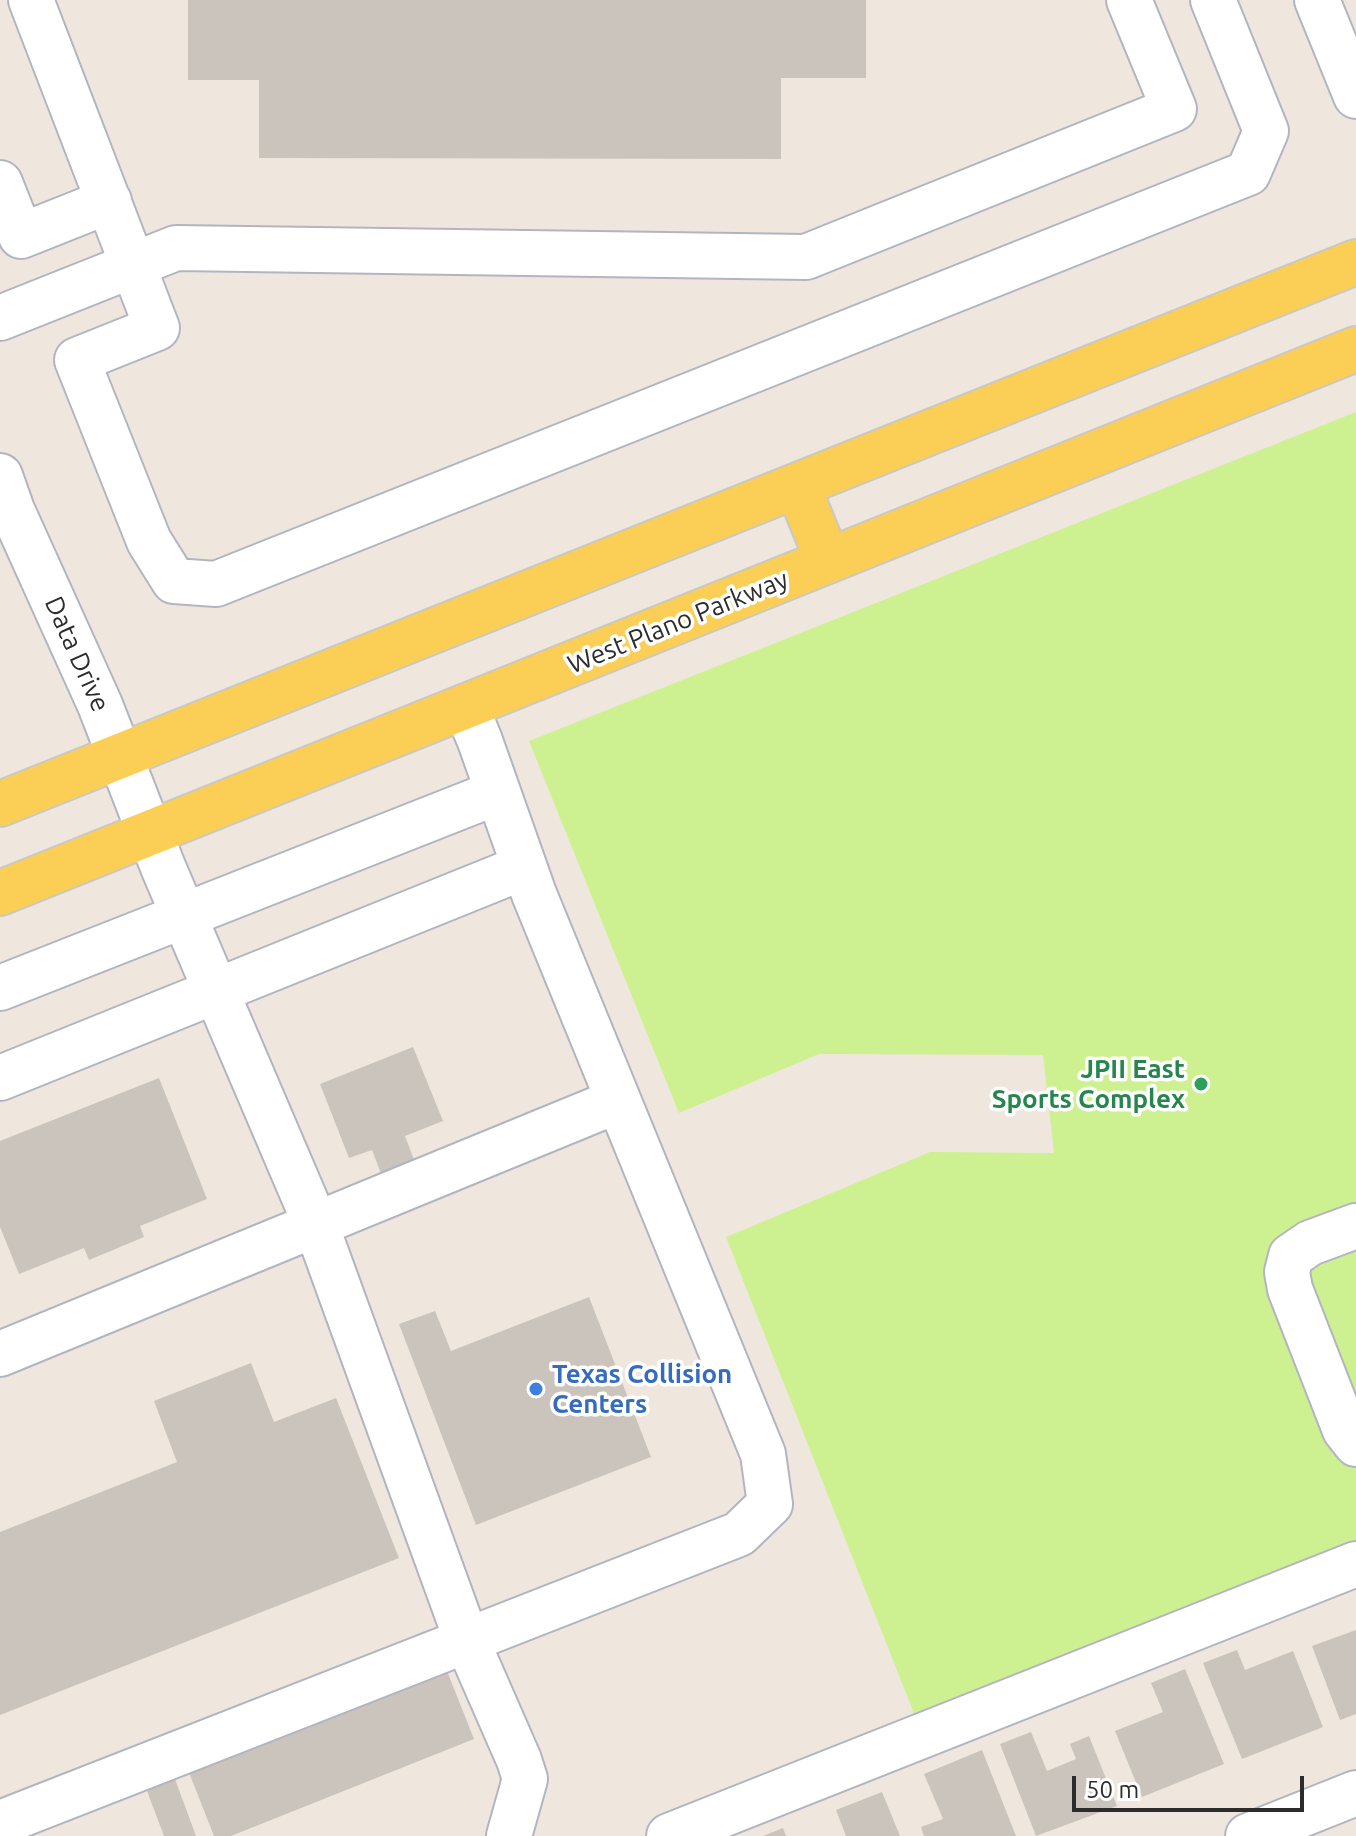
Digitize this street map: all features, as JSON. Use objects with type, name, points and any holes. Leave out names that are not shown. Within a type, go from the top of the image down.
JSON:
[{"type":"main road","points":[[0,804],[1356,262]]},
{"type":"main road","name":"West Plano Parkway","points":[[0,893],[1356,349]]},
{"type":"main road","points":[[798,487],[828,561]]},
{"type":"street","points":[[31,0],[157,328],[77,360],[149,541],[174,581],[216,584],[1248,173],[1266,131],[1213,0]]},
{"type":"street","points":[[0,318],[176,248],[806,257],[1174,109],[1129,0]]},
{"type":"street","points":[[1317,0],[1356,96]]},
{"type":"street","points":[[0,183],[21,236],[109,201]]},
{"type":"street","name":"Data Drive","points":[[4,500],[119,755],[183,914],[316,1225],[467,1641],[519,1760],[525,1779],[509,1836]]},
{"type":"street","points":[[0,1823],[739,1534],[770,1504],[763,1454],[617,1101],[524,867],[466,707]]},
{"type":"street","points":[[0,988],[498,792]]},
{"type":"street","points":[[0,1078],[524,867]]},
{"type":"street","points":[[0,1354],[617,1101]]},
{"type":"street","points":[[1356,1226],[1310,1243],[1291,1256],[1287,1272],[1290,1289],[1345,1430],[1356,1444]]},
{"type":"street","points":[[669,1836],[1356,1564]]},
{"type":"street","points":[[1248,1836],[1356,1793]]},
{"type":"green space","name":"JPII East Sports Complex","points":[[1356,412],[1356,1553],[919,1726],[726,1237],[930,1152],[1054,1153],[1043,1055],[819,1054],[679,1113],[529,741]]},
{"type":"building","points":[[188,0],[866,0],[866,78],[781,78],[781,159],[259,158],[259,80],[188,80]]},
{"type":"building","points":[[413,1047],[443,1121],[405,1136],[415,1162],[382,1176],[372,1150],[349,1158],[320,1084]]},
{"type":"building","points":[[159,1078],[207,1199],[140,1226],[144,1237],[89,1260],[84,1248],[19,1274],[0,1227],[0,1141]]},
{"type":"building","points":[[589,1297],[651,1457],[476,1525],[399,1324],[435,1311],[451,1351]]},
{"type":"building","points":[[251,1363],[274,1422],[336,1398],[399,1558],[0,1715],[0,1532],[177,1462],[154,1401]]},
{"type":"building","points":[[1356,1630],[1356,1714],[1340,1720],[1312,1646]]},
{"type":"building","points":[[1237,1650],[1245,1670],[1293,1651],[1323,1727],[1242,1759],[1203,1663]]},
{"type":"building","points":[[445,1666],[474,1739],[231,1836],[214,1836],[188,1770]]},
{"type":"building","points":[[1185,1669],[1224,1764],[1142,1797],[1115,1731],[1163,1712],[1151,1683]]},
{"type":"building","points":[[1031,1732],[1047,1771],[1076,1759],[1070,1744],[1089,1736],[1117,1806],[1036,1836],[1000,1744]]},
{"type":"building","points":[[982,1750],[1016,1836],[924,1836],[921,1827],[943,1819],[924,1774]]},
{"type":"building","points":[[175,1779],[196,1836],[164,1836],[147,1791]]},
{"type":"building","points":[[882,1792],[900,1836],[846,1836],[836,1810]]},
{"type":"building","points":[[783,1828],[786,1836],[763,1836]]},
{"type":"place","name":"JPII East Sports Complex","points":[[1201,1084]]},
{"type":"place","name":"Texas Collision Centers","points":[[536,1389]]}]
